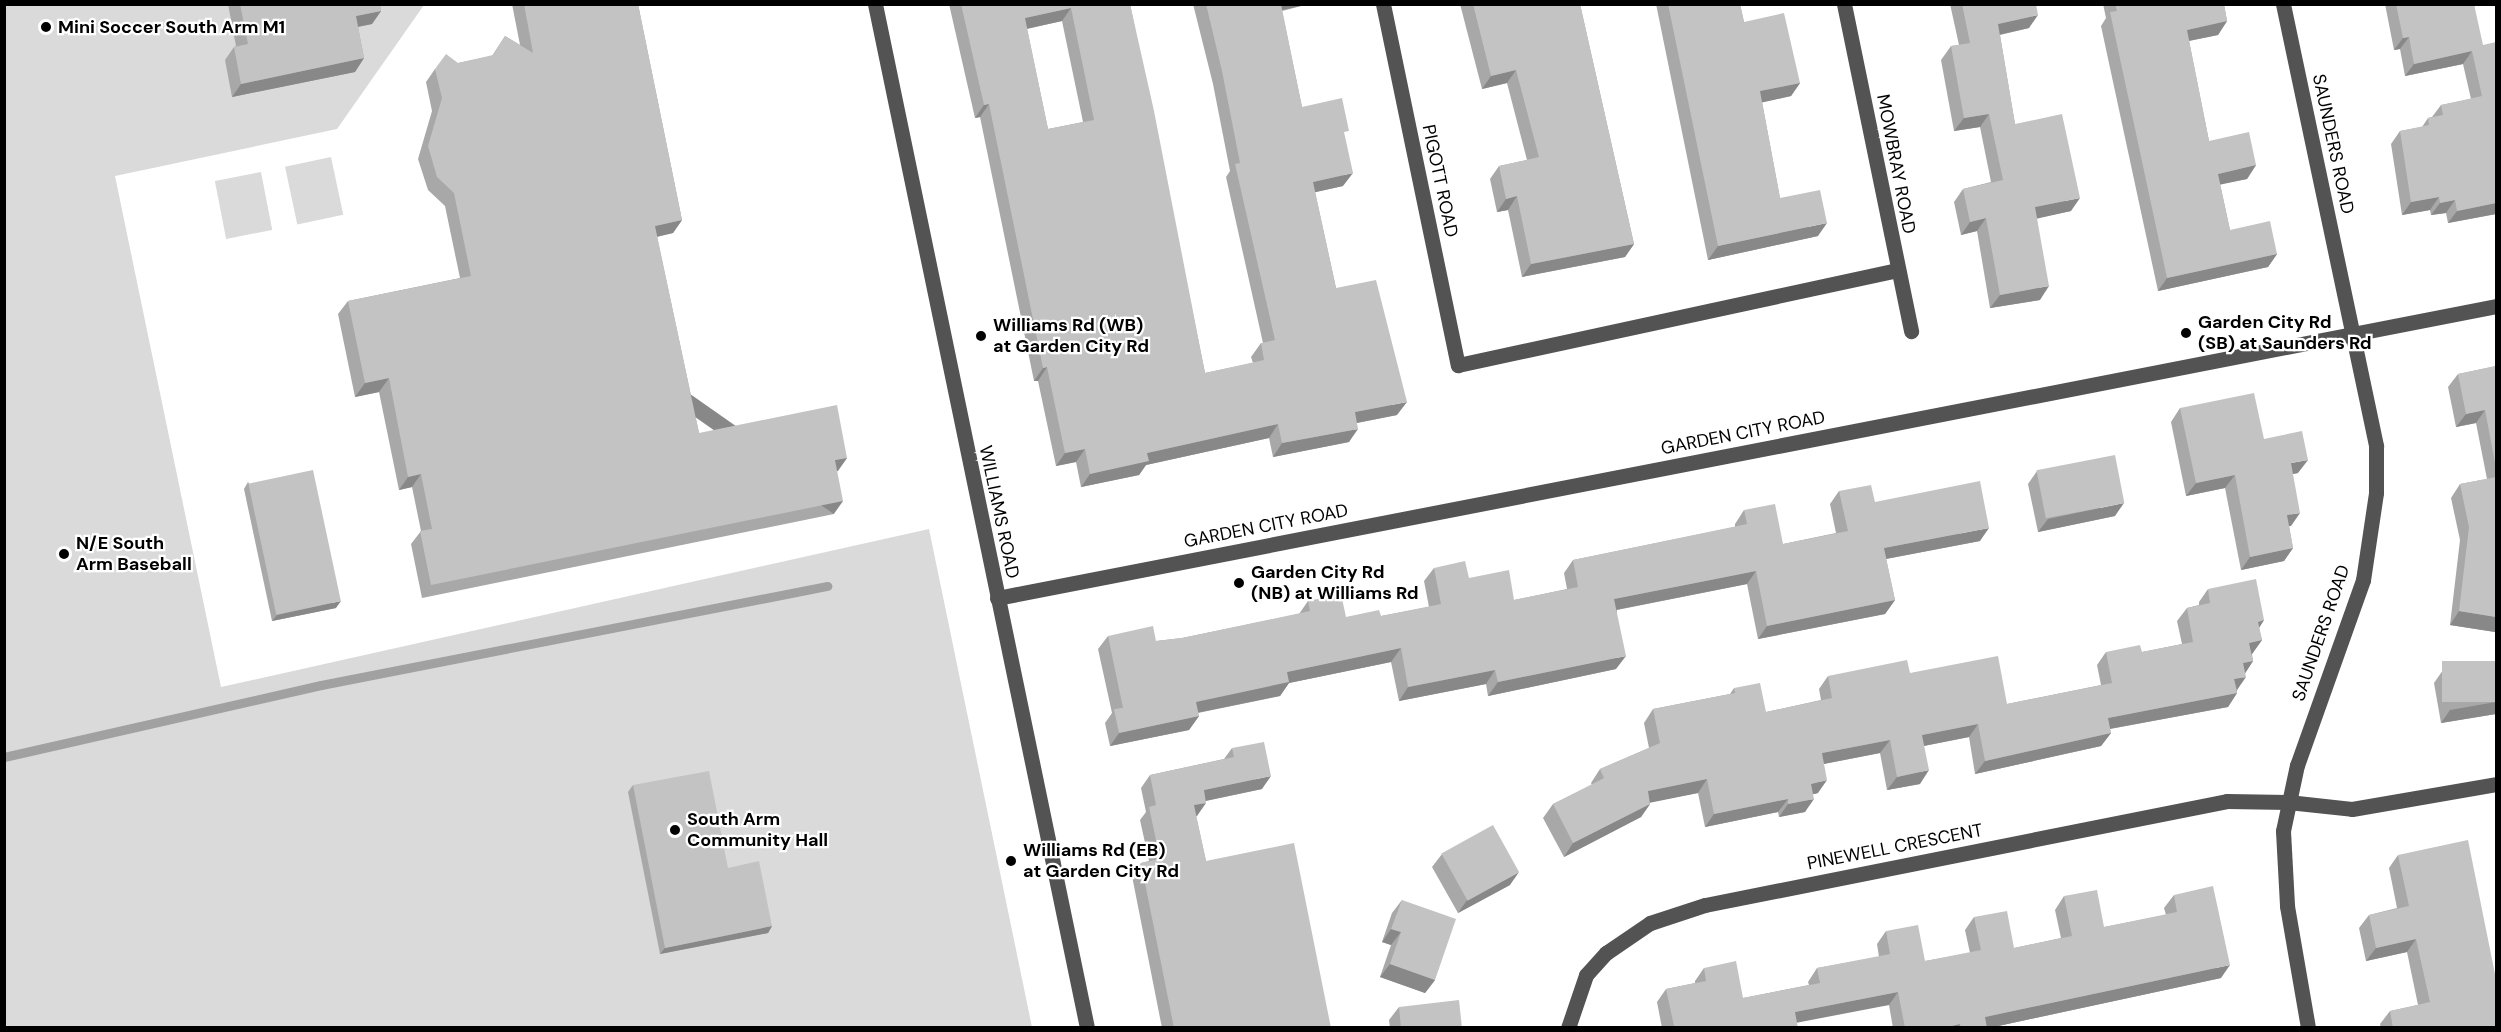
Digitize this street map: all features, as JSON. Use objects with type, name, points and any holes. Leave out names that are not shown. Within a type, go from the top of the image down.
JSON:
[{"type":"street","name":"WILLIAMS ROAD","points":[[875,4],[1087,1028]]},
{"type":"street","name":"PIGOTT ROAD","points":[[1383,4],[1458,365],[1897,270]]},
{"type":"street","name":"MOWBRAY ROAD","points":[[1844,4],[1911,332]]},
{"type":"street","name":"SAUNDERS ROAD","points":[[2283,4],[2355,333],[2376,446],[2372,529],[2363,580],[2315,711],[2288,802],[2283,870],[2308,1028]]},
{"type":"street","name":"GARDEN CITY ROAD","points":[[997,598],[2496,306]]},
{"type":"street","name":"PINEWELL CRESCENT","points":[[1568,1028],[1586,975],[1606,953],[1632,933],[1676,913],[2227,801],[2288,802],[2352,809],[2496,784]]},
{"type":"shaded area","points":[[5,5],[424,5],[337,129],[115,176],[221,687],[929,529],[1032,1027],[5,1028]]},
{"type":"shaded area","points":[[331,157],[343,215],[297,224],[285,167]]},
{"type":"shaded area","points":[[261,172],[272,230],[226,239],[215,181]]},
{"type":"building","points":[[240,4],[380,4],[381,11],[356,16],[364,58],[241,84],[234,47],[248,44]]},
{"type":"building","points":[[524,4],[638,4],[682,220],[655,226],[699,433],[837,405],[847,458],[835,460],[843,501],[431,585],[420,531],[432,529],[421,474],[408,477],[389,378],[365,383],[348,301],[471,276],[454,193],[437,177],[428,146],[442,98],[435,69],[446,54],[458,63],[493,55],[505,36],[533,53]]},
{"type":"building","points":[[961,4],[1130,4],[1154,111],[1205,373],[1264,360],[1261,343],[1275,340],[1235,164],[1240,163],[1206,4],[1281,4],[1302,107],[1342,98],[1349,131],[1344,132],[1353,173],[1313,182],[1336,288],[1376,280],[1407,402],[1355,412],[1358,429],[1282,443],[1278,424],[1147,453],[1149,461],[1090,474],[1085,449],[1065,453],[1047,367],[1043,368],[989,104],[984,105]],"holes":[[[1071,8],[1094,120],[1048,129],[1025,18]]]},
{"type":"building","points":[[1473,4],[1580,4],[1634,244],[1531,264],[1517,196],[1506,199],[1499,166],[1539,157],[1516,70],[1491,76]]},
{"type":"building","points":[[1668,4],[1740,4],[1744,22],[1784,13],[1800,83],[1760,91],[1780,198],[1820,190],[1827,223],[1718,246]]},
{"type":"building","points":[[1962,4],[2036,4],[2038,15],[1998,24],[2015,124],[2062,114],[2080,198],[2035,207],[2049,286],[2000,295],[1986,218],[1970,222],[1963,189],[2003,180],[1989,114],[1964,118],[1951,46],[1970,43]]},
{"type":"building","points":[[2115,4],[2224,4],[2227,21],[2187,30],[2209,141],[2249,132],[2256,165],[2218,174],[2230,230],[2270,221],[2277,254],[2167,278],[2110,12],[2117,11]]},
{"type":"building","points":[[2396,4],[2474,4],[2483,45],[2496,42],[2496,203],[2457,211],[2455,200],[2440,203],[2439,197],[2411,202],[2400,131],[2429,125],[2428,118],[2443,115],[2441,105],[2482,96],[2472,51],[2414,64],[2409,37],[2403,38]]},
{"type":"building","points":[[2496,366],[2496,468],[2485,410],[2466,414],[2458,374]]},
{"type":"building","points":[[2254,393],[2264,439],[2302,431],[2308,460],[2291,463],[2300,513],[2287,515],[2293,548],[2250,557],[2235,475],[2196,483],[2180,408]]},
{"type":"building","points":[[2115,455],[2124,503],[2046,518],[2036,470]]},
{"type":"building","points":[[313,470],[341,601],[276,615],[248,484]]},
{"type":"building","points":[[2496,477],[2496,617],[2459,611],[2469,527],[2460,484]]},
{"type":"building","points":[[1980,481],[1989,528],[1884,548],[1895,600],[1767,626],[1756,571],[1614,599],[1626,656],[1498,682],[1495,670],[1408,687],[1401,648],[1287,672],[1289,682],[1196,702],[1199,716],[1119,733],[1114,709],[1123,708],[1108,636],[1153,626],[1156,641],[1182,638],[1310,611],[1308,601],[1341,594],[1346,617],[1379,610],[1381,616],[1441,604],[1434,568],[1465,561],[1469,578],[1509,570],[1514,600],[1578,587],[1573,560],[1747,524],[1744,510],[1775,504],[1783,544],[1848,531],[1839,491],[1871,485],[1875,502]]},
{"type":"building","points":[[2256,579],[2264,620],[2258,622],[2262,640],[2249,643],[2253,661],[2243,663],[2246,677],[2234,679],[2237,693],[2108,718],[2111,733],[1985,761],[1978,724],[1922,735],[1929,770],[1897,777],[1890,740],[1822,753],[1827,780],[1811,784],[1814,799],[1788,804],[1788,799],[1714,814],[1707,779],[1648,791],[1650,804],[1573,843],[1553,804],[1604,778],[1600,769],[1660,743],[1653,709],[1735,693],[1734,688],[1760,683],[1766,712],[1832,698],[1828,676],[1907,660],[1910,673],[1998,656],[2007,704],[2112,683],[2106,652],[2140,645],[2142,652],[2193,642],[2187,608],[2210,603],[2208,589]]},
{"type":"building","points":[[2442,661],[2496,661],[2496,702],[2442,702]]},
{"type":"building","points":[[1264,742],[1271,776],[1204,790],[1206,803],[1194,805],[1206,861],[1294,843],[1331,1028],[1174,1028],[1141,863],[1160,859],[1149,807],[1156,805],[1150,775],[1234,757],[1232,748]]},
{"type":"building","name":"South Arm Community Hall","points":[[709,771],[728,868],[759,861],[772,926],[665,948],[633,785]]},
{"type":"building","points":[[1493,825],[1519,872],[1468,901],[1441,854]]},
{"type":"building","points":[[2468,840],[2496,979],[2496,1028],[2393,1028],[2390,1011],[2430,1002],[2416,939],[2376,948],[2369,915],[2409,906],[2398,855]]},
{"type":"building","points":[[2213,886],[2230,965],[1985,1017],[1987,1028],[1961,1028],[1960,1024],[1943,1028],[1905,1028],[1898,992],[1795,1012],[1798,1028],[1664,1028],[1674,1026],[1666,989],[1706,981],[1704,968],[1736,961],[1743,998],[1820,983],[1817,968],[1890,954],[1886,931],[1918,925],[1925,961],[1981,950],[1974,917],[2007,911],[2014,948],[2072,936],[2064,896],[2097,890],[2104,927],[2177,912],[2174,895]]},
{"type":"building","points":[[1402,900],[1456,919],[1435,980],[1390,964],[1401,932],[1391,929]]},
{"type":"building","points":[[1459,1000],[1462,1028],[1401,1028],[1399,1007]]},
{"type":"waterway","points":[[4,757],[321,685],[827,586]]},
{"type":"place","name":"Mini Soccer South Arm M1","points":[[46,27]]},
{"type":"place","name":"Garden City Rd (SB) at Saunders Rd","points":[[2186,333]]},
{"type":"place","name":"Williams Rd (WB) at Garden City Rd","points":[[981,336]]},
{"type":"place","name":"N/E South Arm Baseball","points":[[64,554]]},
{"type":"place","name":"Garden City Rd (NB) at Williams Rd","points":[[1239,583]]},
{"type":"place","name":"South Arm Community Hall","points":[[675,830]]},
{"type":"place","name":"Williams Rd (EB) at Garden City Rd","points":[[1011,861]]}]
